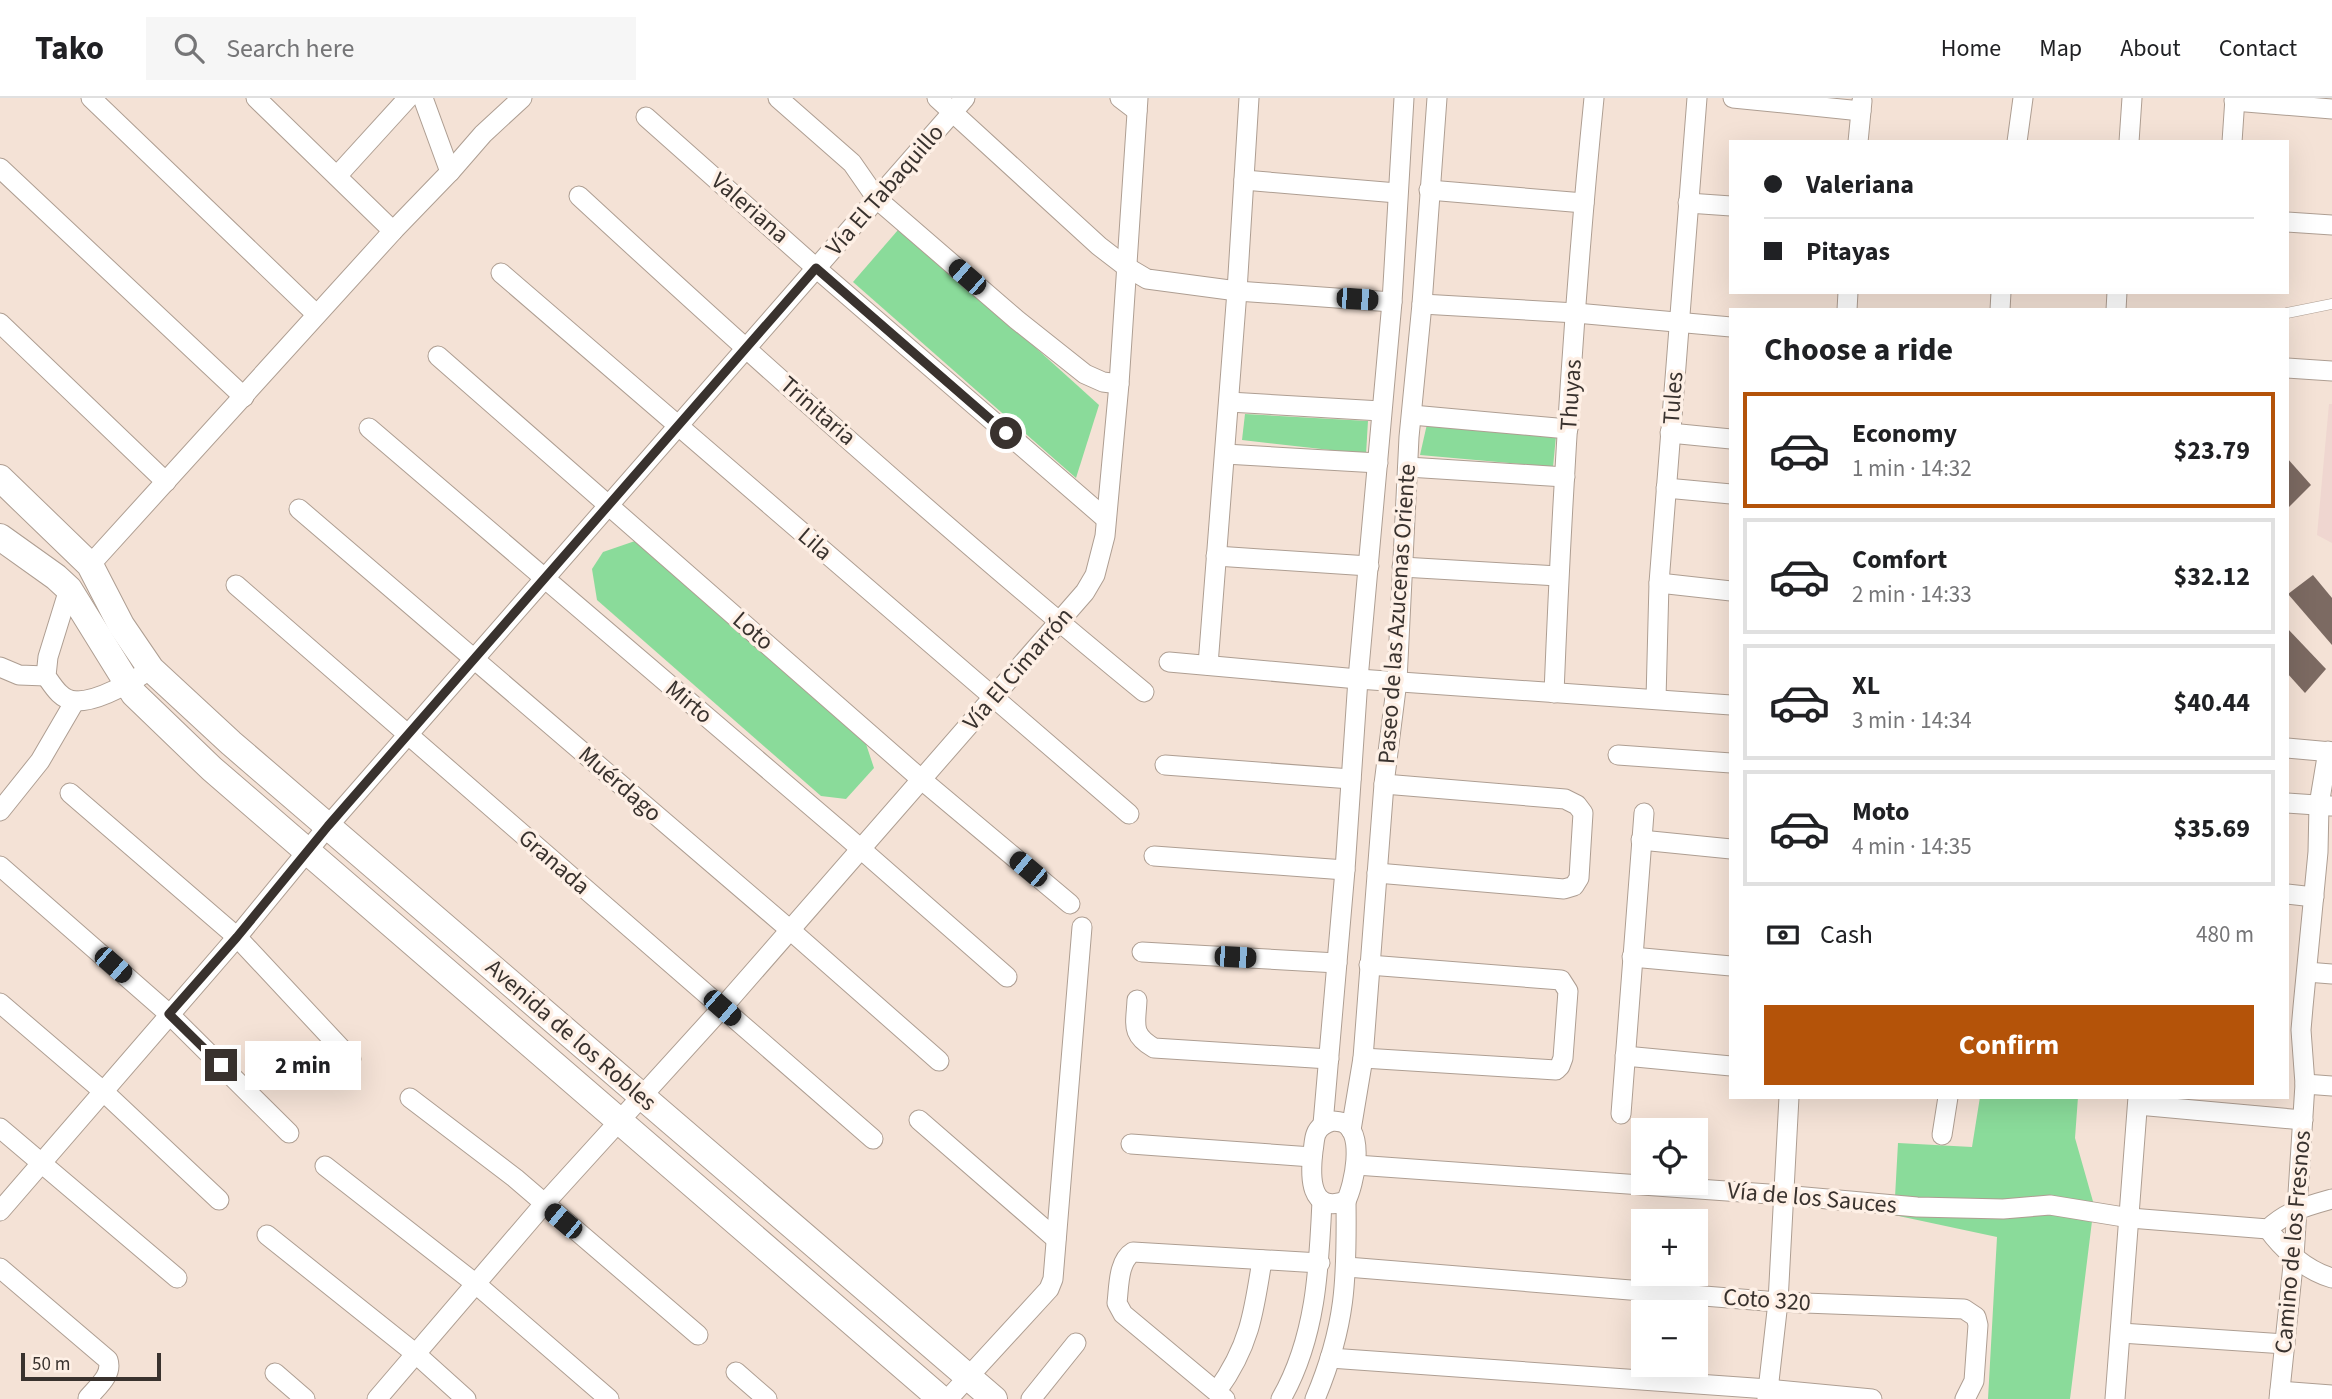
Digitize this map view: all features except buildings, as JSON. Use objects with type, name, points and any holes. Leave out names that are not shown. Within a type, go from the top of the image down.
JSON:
[{"type":"street","points":[[91,98],[316,314]]},
{"type":"street","points":[[256,98],[393,231]]},
{"type":"street","points":[[337,176],[408,98]]},
{"type":"street","points":[[423,98],[450,172]]},
{"type":"street","points":[[90,565],[316,314],[483,134],[522,98]]},
{"type":"street","points":[[778,98],[852,163],[877,199],[1069,363],[1103,382],[1119,384]]},
{"type":"street","points":[[937,98],[959,105],[1100,246],[1147,279],[1237,291],[1392,302]]},
{"type":"street","points":[[1120,98],[1138,105]]},
{"type":"street","points":[[1208,665],[1249,98]]},
{"type":"street","name":"Paseo de las Azucenas Oriente","points":[[1312,1157],[1316,1135],[1324,1124],[1358,680],[1392,302],[1404,98]]},
{"type":"street","name":"Paseo de las Azucenas Oriente","points":[[1356,1166],[1351,1130],[1363,1058],[1384,784],[1397,681],[1408,467],[1437,98]]},
{"type":"street","name":"Thuyas","points":[[1554,693],[1558,576],[1594,98]]},
{"type":"street","name":"Tules","points":[[1656,699],[1659,583],[1697,98]]},
{"type":"street","points":[[1733,98],[1861,104],[1858,140]]},
{"type":"street","points":[[2017,140],[2023,98]]},
{"type":"street","points":[[2129,140],[2132,98]]},
{"type":"street","points":[[2232,140],[2235,100],[2332,109]]},
{"type":"street","name":"Vía El Tabaquillo","points":[[0,1212],[237,937],[328,826],[959,105]]},
{"type":"street","name":"Vía El Cimarrón","points":[[377,1399],[544,1204],[722,1008],[1059,623],[1085,592],[1095,575],[1106,519],[1119,384],[1138,105]]},
{"type":"street","name":"Valeriana","points":[[646,117],[1106,519]]},
{"type":"street","points":[[0,168],[244,397]]},
{"type":"street","points":[[1244,180],[1397,193]]},
{"type":"street","points":[[1429,190],[1584,203]]},
{"type":"street","name":"Trinitaria","points":[[579,196],[746,348],[1059,623],[1144,692]]},
{"type":"street","points":[[1688,203],[1729,206]]},
{"type":"street","points":[[2289,222],[2332,225]]},
{"type":"street","name":"Lila","points":[[501,273],[1129,814]]},
{"type":"street","points":[[1422,304],[1576,313],[1729,327]]},
{"type":"street","points":[[0,323],[166,482]]},
{"type":"street","name":"Loto","points":[[438,356],[922,780],[1070,904]]},
{"type":"street","points":[[2289,368],[2332,371]]},
{"type":"street","points":[[1229,402],[1381,411]]},
{"type":"street","points":[[1412,415],[1568,429]]},
{"type":"street","name":"Mirto","points":[[369,428],[1007,977]]},
{"type":"street","points":[[1670,433],[1729,439]]},
{"type":"street","points":[[1225,454],[1378,463]]},
{"type":"street","points":[[1408,467],[1565,477]]},
{"type":"street","name":"Avenida de los Robles","points":[[0,478],[90,565],[121,625],[151,669],[231,743],[994,1399]]},
{"type":"street","points":[[1666,488],[1729,494]]},
{"type":"street","name":"Muérdago","points":[[299,509],[939,1061]]},
{"type":"street","points":[[0,537],[69,589],[48,657],[46,676],[58,692],[75,701],[91,698],[127,685],[151,669]]},
{"type":"street","points":[[1216,556],[1369,566]]},
{"type":"street","points":[[1402,567],[1558,576]]},
{"type":"street","points":[[1659,583],[1729,591]]},
{"type":"street","name":"Granada","points":[[236,585],[873,1139]]},
{"type":"street","name":"Avenida de los Robles","points":[[69,589],[127,685],[143,705],[203,761],[941,1399]]},
{"type":"street","points":[[1169,662],[1358,680],[1729,705]]},
{"type":"street","points":[[0,667],[19,675],[46,676]]},
{"type":"street","points":[[0,811],[40,761],[75,701]]},
{"type":"street","points":[[2289,748],[2330,751]]},
{"type":"street","name":"Camino de los Fresnos","points":[[2280,1395],[2294,1256],[2305,1083],[2294,1030],[2295,1006],[2307,972],[2314,897],[2325,852],[2330,751]]},
{"type":"street","points":[[1618,755],[1729,762]]},
{"type":"street","points":[[1165,765],[1351,779]]},
{"type":"street","points":[[1377,873],[1564,889],[1574,886],[1579,878],[1583,813],[1577,805],[1565,799],[1384,784]]},
{"type":"street","points":[[70,793],[237,937],[351,1059]]},
{"type":"street","points":[[2289,803],[2326,806]]},
{"type":"street","points":[[1621,1114],[1644,813]]},
{"type":"street","points":[[1641,840],[1729,849]]},
{"type":"street","points":[[1154,856],[1345,870]]},
{"type":"street","points":[[0,866],[169,1014],[289,1133]]},
{"type":"street","points":[[2289,894],[2314,897]]},
{"type":"street","points":[[948,1399],[1049,1289],[1053,1279],[1089,955],[1083,927]]},
{"type":"street","points":[[1142,951],[1337,963]]},
{"type":"street","points":[[1632,957],[1729,966]]},
{"type":"street","points":[[1363,1058],[1556,1069],[1563,1058],[1568,991],[1561,980],[1369,965]]},
{"type":"street","points":[[2307,972],[2332,974]]},
{"type":"street","points":[[1137,1000],[1137,1034],[1143,1042],[1154,1048],[1329,1059]]},
{"type":"street","points":[[0,1003],[104,1092],[219,1200]]},
{"type":"street","points":[[1625,1056],[1729,1066]]},
{"type":"street","points":[[2305,1083],[2332,1086]]},
{"type":"street","points":[[410,1098],[515,1178],[698,1335]]},
{"type":"street","points":[[1767,1394],[1778,1302],[1789,1099]]},
{"type":"street","points":[[1942,1135],[1948,1099]]},
{"type":"street","points":[[2115,1399],[2138,1101],[2303,1120]]},
{"type":"street","points":[[919,1120],[1056,1239]]},
{"type":"street","points":[[1324,1124],[1333,1121],[1344,1123],[1351,1130]]},
{"type":"street","points":[[0,1128],[177,1278]]},
{"type":"street","points":[[1131,1144],[1312,1157],[1313,1192],[1322,1201],[1332,1204],[1346,1201]]},
{"type":"street","points":[[326,1166],[476,1284],[609,1399]]},
{"type":"street","points":[[1314,1399],[1340,1325],[1347,1267],[1346,1201],[1354,1181],[1356,1166]]},
{"type":"street","name":"Vía de los Sauces","points":[[1356,1166],[1783,1195],[1917,1207],[2003,1209],[2050,1205],[2130,1218],[2268,1229]]},
{"type":"street","points":[[2332,1199],[2296,1209],[2281,1217],[2268,1229],[2279,1244],[2294,1256],[2332,1279]]},
{"type":"street","points":[[1308,1399],[1285,1393],[1310,1324],[1316,1296],[1322,1201]]},
{"type":"street","points":[[267,1235],[416,1354],[466,1399]]},
{"type":"street","points":[[1262,1261],[1247,1340],[1221,1395],[1123,1314],[1116,1303],[1123,1263],[1133,1252],[1320,1263]]},
{"type":"street","name":"Coto 320","points":[[1347,1267],[1778,1302],[1964,1309],[1976,1317],[1978,1325],[1974,1381],[1965,1399]]},
{"type":"street","points":[[0,1268],[108,1360],[108,1374],[89,1398]]},
{"type":"street","points":[[2121,1333],[2285,1344]]},
{"type":"street","points":[[1031,1399],[1076,1343]]},
{"type":"street","points":[[1330,1358],[1767,1394],[1872,1399]]},
{"type":"street","points":[[275,1373],[305,1399]]},
{"type":"street","points":[[736,1373],[767,1399]]},
{"type":"street","points":[[2280,1395],[2332,1395]]},
{"type":"lane","points":[[2289,313],[2332,304]]},
{"type":"shaded area","points":[[2329,404],[2332,404],[2332,543],[2317,535]]},
{"type":"green space","points":[[898,230],[995,311],[1099,405],[1076,478],[853,282]]},
{"type":"green space","points":[[1245,414],[1368,421],[1366,454],[1242,440]]},
{"type":"green space","points":[[1427,424],[1556,436],[1553,467],[1420,455]]},
{"type":"green space","points":[[635,541],[864,738],[874,768],[846,799],[821,796],[597,600],[592,569],[603,552]]},
{"type":"green space","points":[[1980,1099],[2078,1099],[2075,1138],[2094,1205],[2070,1399],[1988,1399],[1997,1237],[1894,1215],[1898,1143],[1972,1147]]},
{"type":"route","points":[[221,1065],[169,1014],[237,937],[328,826],[816,268],[1006,433]]}]
